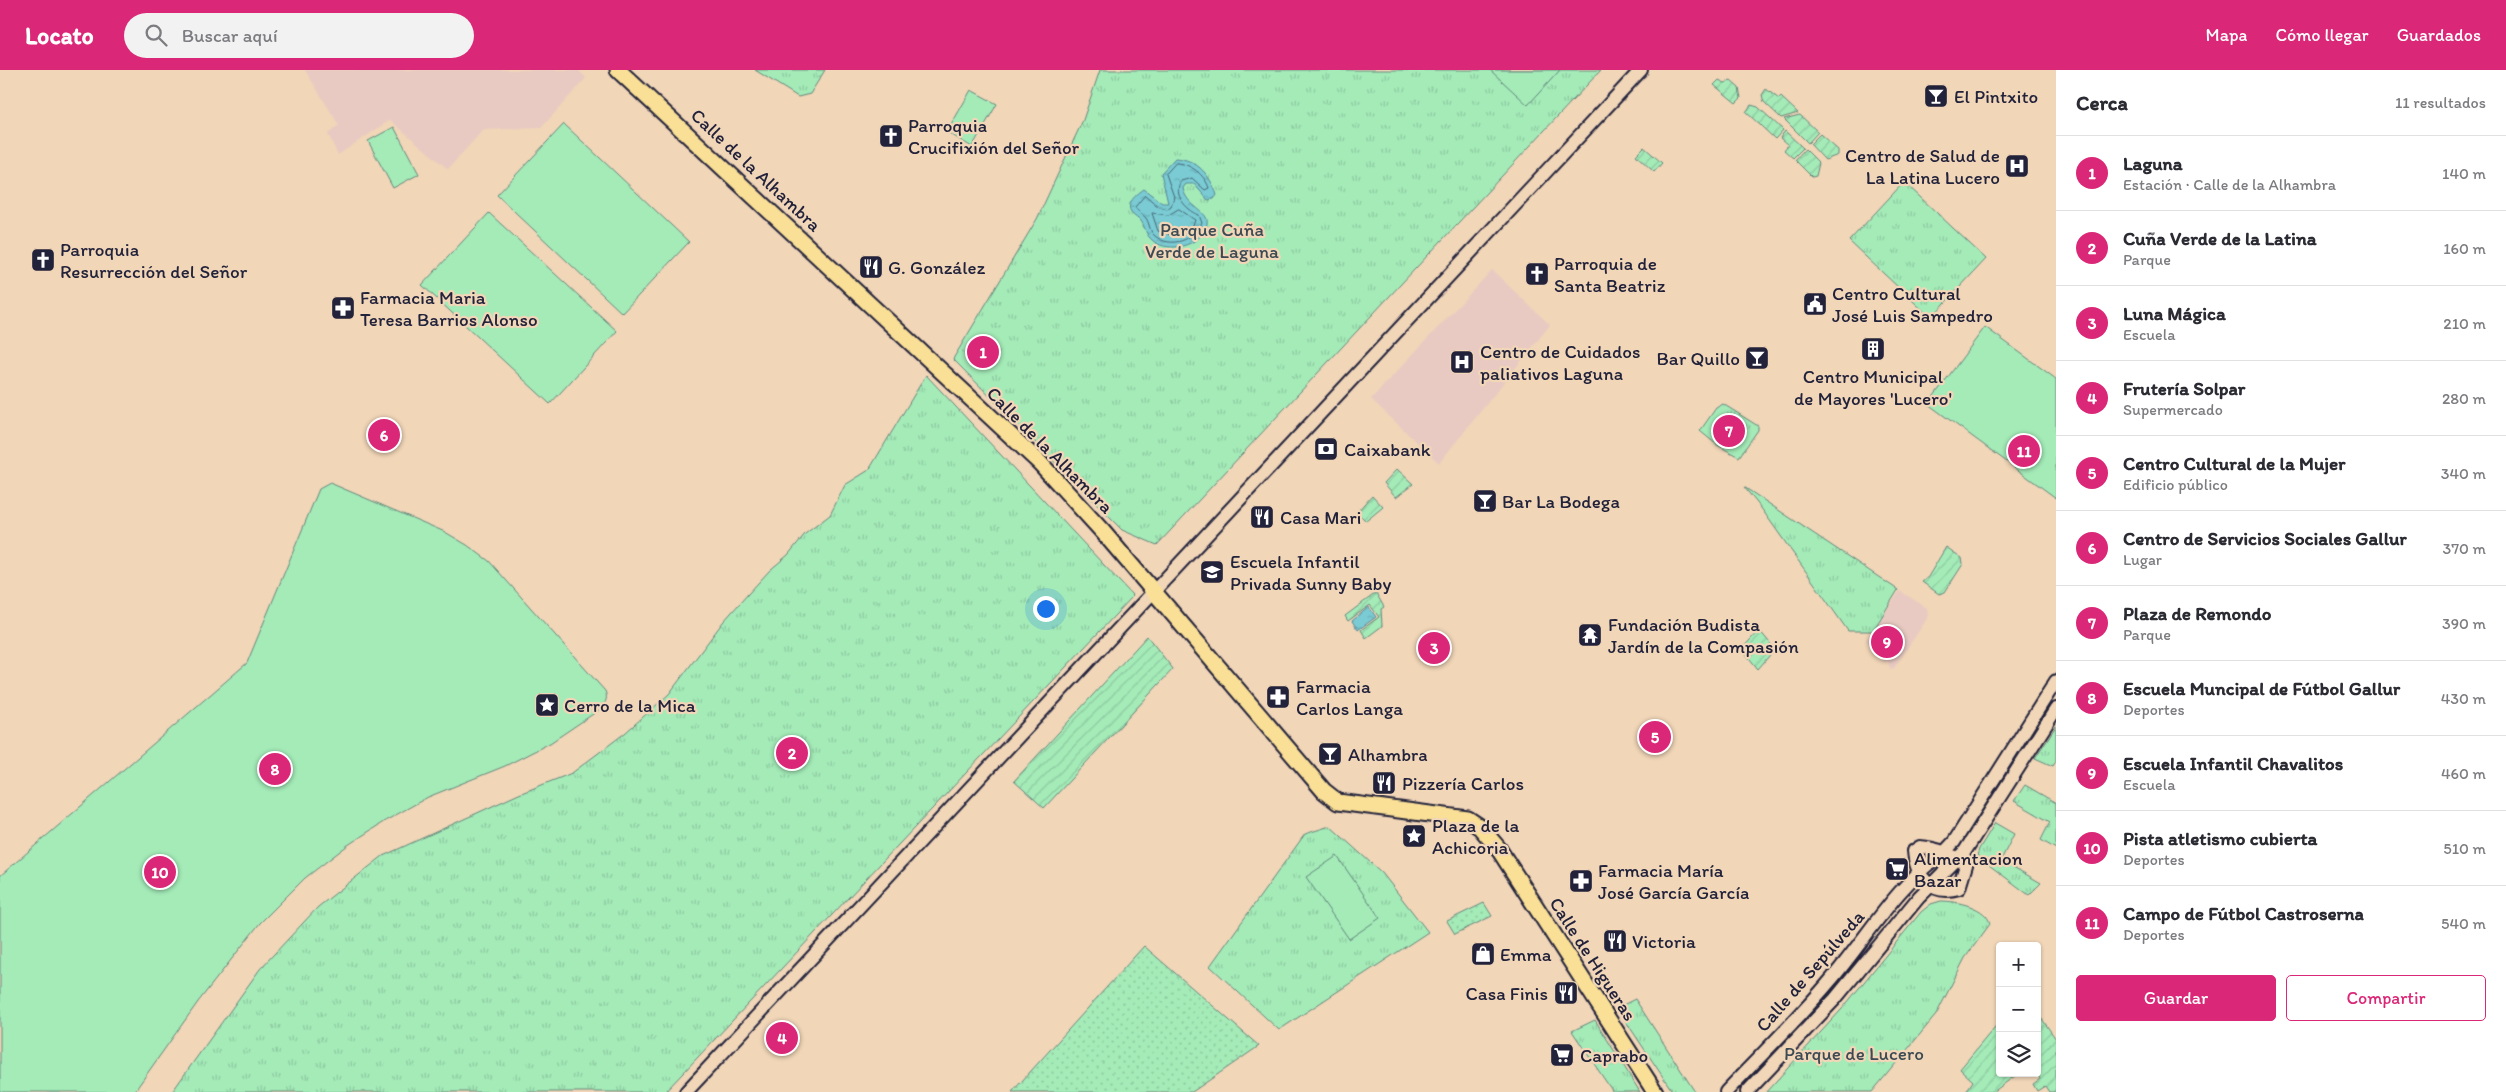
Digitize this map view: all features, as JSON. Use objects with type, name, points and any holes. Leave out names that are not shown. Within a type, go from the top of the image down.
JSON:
[{"type":"main road","name":"Calle de la Alhambra","points":[[618,70],[1040,463],[1103,532],[1152,592],[1318,785],[1338,802],[1468,819],[1480,827],[1498,848]]},
{"type":"main road","name":"Calle de Higueras","points":[[1498,848],[1655,1092]]},
{"type":"street","points":[[686,1092],[1641,70]]},
{"type":"street","name":"Calle de Sepúlveda","points":[[1748,1092],[1835,999],[1924,878],[1954,842],[2056,681]]},
{"type":"street","name":"Calle de Sepúlveda","points":[[1726,1092],[1830,982],[1924,878],[1965,851],[2056,709]]},
{"type":"street","points":[[1920,847],[1929,848],[1957,857],[1966,865],[1958,888],[1948,891],[1934,888],[1924,878],[1915,867],[1914,851],[1920,847]]},
{"type":"shaded area","points":[[305,70],[578,70],[586,78],[541,128],[483,130],[448,169],[390,120],[338,155],[328,134],[339,125]]},
{"type":"shaded area","name":"Centro de Cuidados paliativos Laguna","points":[[1492,270],[1550,325],[1439,463],[1371,399]]},
{"type":"shaded area","points":[[1900,591],[1927,608],[1928,617],[1894,668],[1890,669],[1888,661],[1883,662],[1866,640]]},
{"type":"green space","points":[[755,70],[825,70],[810,94],[798,97]]},
{"type":"green space","name":"Parque Cuña Verde de Laguna","points":[[1100,70],[1601,70],[1157,545],[1122,530],[953,359],[1037,219],[1083,120]]},
{"type":"green space","points":[[1490,70],[1560,70],[1528,105]]},
{"type":"green space","points":[[1719,80],[1725,83],[1731,81],[1739,88],[1741,98],[1736,103],[1714,85]]},
{"type":"green space","points":[[1766,89],[1779,99],[1781,97],[1798,113],[1781,118],[1764,102],[1762,95]]},
{"type":"green space","points":[[971,90],[997,104],[972,147],[947,132]]},
{"type":"green space","points":[[1751,105],[1758,107],[1783,130],[1775,139],[1746,112]]},
{"type":"green space","points":[[1800,115],[1818,132],[1808,143],[1784,119]]},
{"type":"green space","points":[[564,124],[689,242],[622,313],[497,195]]},
{"type":"green space","points":[[394,127],[419,174],[393,188],[368,141]]},
{"type":"green space","points":[[1785,131],[1803,148],[1793,158],[1784,150],[1788,145],[1780,138]]},
{"type":"green space","points":[[1820,134],[1838,150],[1838,155],[1825,160],[1810,144]]},
{"type":"green space","points":[[1644,147],[1662,163],[1654,172],[1636,155]]},
{"type":"green space","points":[[1805,149],[1819,163],[1816,176],[1812,177],[1795,160]]},
{"type":"green space","points":[[1904,182],[1986,259],[1931,318],[1849,241]]},
{"type":"green space","points":[[489,213],[617,331],[550,404],[422,285]]},
{"type":"green space","points":[[1985,327],[2056,379],[2056,498],[1928,404]]},
{"type":"green space","points":[[926,375],[1133,596],[665,1092],[172,1092],[260,969],[318,907],[383,856],[519,794],[572,773],[625,733],[669,694],[723,622],[748,594],[770,570],[788,555],[805,534],[830,515],[845,485],[869,470]]},
{"type":"green space","points":[[1723,404],[1758,426],[1758,430],[1739,457],[1717,445],[1700,431],[1716,408]]},
{"type":"green space","points":[[1397,469],[1413,484],[1396,497],[1384,483]]},
{"type":"green space","points":[[330,483],[445,532],[489,561],[605,691],[605,703],[602,708],[550,743],[505,766],[428,797],[385,821],[348,845],[305,878],[260,923],[198,1002],[134,1092],[0,1092],[0,876],[247,663],[319,489]]},
{"type":"green space","points":[[1744,487],[1898,590],[1873,631],[1848,631]]},
{"type":"green space","points":[[1372,495],[1383,507],[1366,521],[1357,512]]},
{"type":"green space","points":[[1946,547],[1962,558],[1963,564],[1945,592],[1939,594],[1922,582],[1928,577]]},
{"type":"green space","points":[[1376,593],[1384,607],[1381,609],[1382,626],[1366,638],[1361,630],[1379,617],[1370,605],[1348,621],[1345,616]]},
{"type":"green space","points":[[1759,630],[1775,649],[1758,669],[1742,649]]},
{"type":"green space","points":[[1147,636],[1173,669],[1044,808],[1014,781]]},
{"type":"green space","points":[[2056,726],[2056,761],[2053,766],[2035,758]]},
{"type":"green space","points":[[2025,785],[2056,803],[2056,849],[2041,840],[2050,822],[2014,801]]},
{"type":"green space","points":[[1995,823],[2014,834],[2001,860],[2041,883],[2029,895],[1977,856],[1979,849]]},
{"type":"green space","points":[[1330,826],[1382,873],[1428,932],[1279,1030],[1210,966],[1305,834]]},
{"type":"green space","points":[[1337,856],[1380,918],[1349,939],[1306,877]]},
{"type":"green space","name":"Parque de Lucero","points":[[1941,901],[1955,902],[1977,909],[1988,918],[1990,924],[1965,958],[1936,1015],[1872,1092],[1766,1092],[1842,1009],[1921,912],[1931,904]]},
{"type":"green space","points":[[1484,903],[1492,916],[1455,934],[1447,921]]},
{"type":"green space","points":[[1144,946],[1259,1046],[1192,1092],[1012,1092]]},
{"type":"green space","points":[[1635,999],[1695,1092],[1673,1092],[1617,1008]]},
{"type":"green space","points":[[2041,1018],[2056,1039],[2056,1092],[2049,1092],[2045,1086],[2037,1091],[2033,1084],[2040,1079]]},
{"type":"green space","points":[[1595,1020],[1640,1092],[1613,1092],[1572,1031]]},
{"type":"green space","points":[[1996,1026],[1996,1077],[2014,1077],[1993,1092],[1968,1092],[1967,1090],[1973,1081],[1960,1069]]},
{"type":"water","points":[[1175,158],[1190,161],[1202,169],[1211,181],[1217,195],[1214,199],[1208,200],[1194,184],[1186,184],[1183,188],[1188,200],[1205,216],[1207,224],[1204,232],[1191,243],[1173,247],[1157,243],[1150,238],[1142,223],[1130,210],[1130,203],[1144,189],[1162,203],[1168,203],[1161,173]]},
{"type":"water","points":[[1369,607],[1376,617],[1358,630],[1352,621]]},
{"type":"place","name":"El Pintxito","points":[[1936,96]]},
{"type":"place","name":"Parroquia Crucifixión del Señor","points":[[891,136]]},
{"type":"place","name":"Centro de Salud de La Latina Lucero","points":[[2017,166]]},
{"type":"place","name":"Parroquia Resurrección del Señor","points":[[43,260]]},
{"type":"place","name":"G. González","points":[[871,267]]},
{"type":"place","name":"Parroquia de Santa Beatriz","points":[[1537,274]]},
{"type":"place","name":"Centro Cultural José Luis Sampedro","points":[[1815,304]]},
{"type":"place","name":"Farmacia Maria Teresa Barrios Alonso","points":[[343,308]]},
{"type":"place","name":"Centro Municipal de Mayores 'Lucero'","points":[[1873,349]]},
{"type":"place","name":"Laguna","points":[[983,352]]},
{"type":"place","name":"Bar Quillo","points":[[1757,358]]},
{"type":"place","name":"Centro de Cuidados paliativos Laguna","points":[[1462,362]]},
{"type":"place","name":"Plaza de Remondo","points":[[1729,431]]},
{"type":"place","name":"Centro de Servicios Sociales Gallur","points":[[384,435]]},
{"type":"place","name":"Caixabank","points":[[1326,449]]},
{"type":"place","name":"Campo de Fútbol Castroserna","points":[[2024,451]]},
{"type":"place","name":"Bar La Bodega","points":[[1485,501]]},
{"type":"place","name":"Casa Mari","points":[[1262,517]]},
{"type":"place","name":"Escuela Infantil Privada Sunny Baby","points":[[1212,572]]},
{"type":"place","name":"Fundación Budista Jardín de la Compasión","points":[[1590,635]]},
{"type":"place","name":"Escuela Infantil Chavalitos","points":[[1887,642]]},
{"type":"place","name":"Luna Mágica","points":[[1434,648]]},
{"type":"place","name":"Farmacia Carlos Langa","points":[[1278,697]]},
{"type":"place","name":"Cerro de la Mica","points":[[547,705]]},
{"type":"place","name":"Centro Cultural de la Mujer","points":[[1655,737]]},
{"type":"place","name":"Cuña Verde de la Latina","points":[[792,753]]},
{"type":"place","name":"Alhambra","points":[[1330,754]]},
{"type":"place","name":"Escuela Muncipal de Fútbol Gallur","points":[[275,769]]},
{"type":"place","name":"Pizzería Carlos","points":[[1384,783]]},
{"type":"place","name":"Plaza de la Achicoria","points":[[1414,836]]},
{"type":"place","name":"Alimentacion Bazar","points":[[1897,869]]},
{"type":"place","name":"Pista atletismo cubierta","points":[[160,872]]},
{"type":"place","name":"Farmacia María José García García","points":[[1581,881]]},
{"type":"place","name":"Victoria","points":[[1615,941]]},
{"type":"place","name":"Emma","points":[[1483,954]]},
{"type":"place","name":"Casa Finis","points":[[1566,993]]},
{"type":"place","name":"Frutería Solpar","points":[[782,1038]]},
{"type":"place","name":"Caprabo","points":[[1562,1055]]}]
